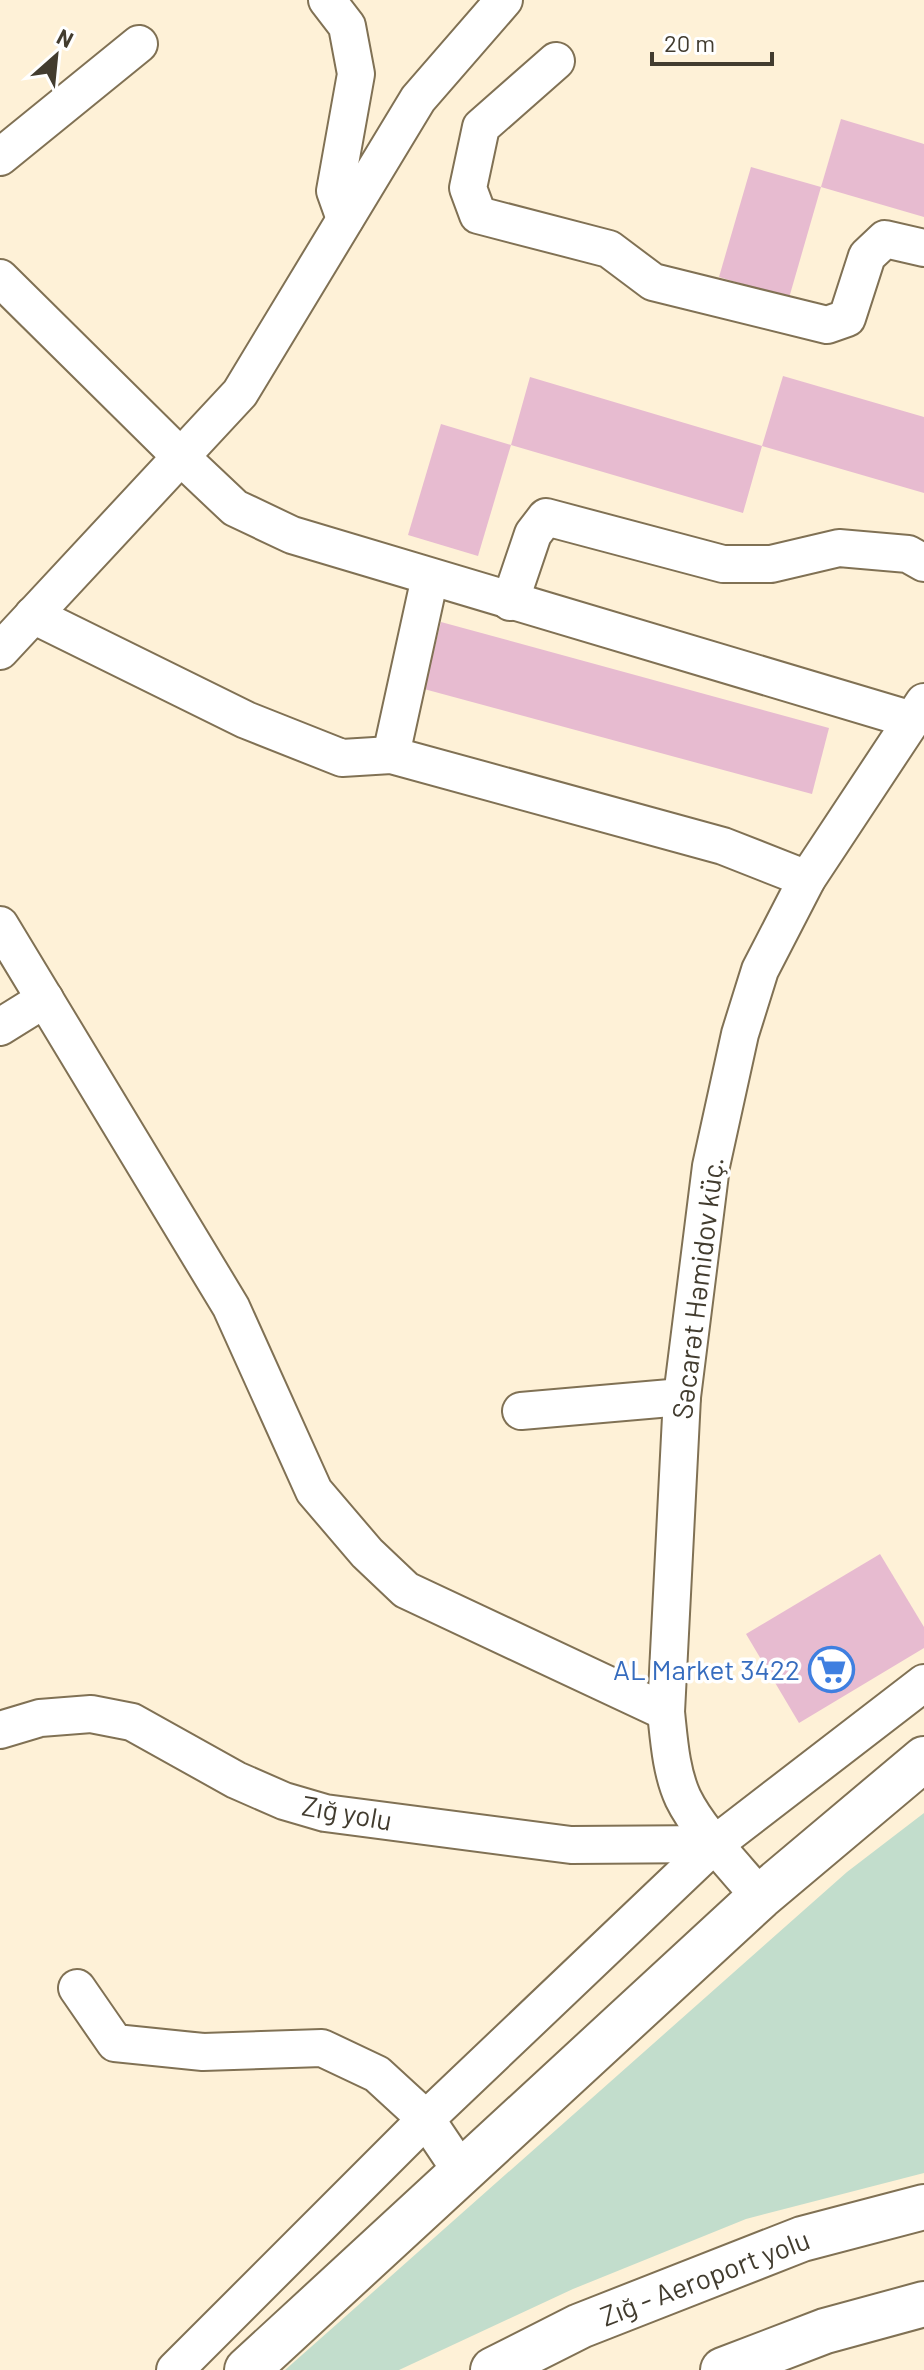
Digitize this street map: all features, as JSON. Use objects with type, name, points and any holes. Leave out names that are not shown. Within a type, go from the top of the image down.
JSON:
[{"type":"highway","points":[[247,2370],[760,1897],[924,1759]]},
{"type":"highway","name":"Zığ - Aeroport yolu","points":[[493,2370],[580,2326],[802,2239],[924,2207]]},
{"type":"highway","points":[[723,2370],[825,2331],[924,2304]]},
{"type":"street","points":[[327,0],[347,26],[356,74],[335,191],[345,219]]},
{"type":"street","points":[[0,651],[240,393],[418,99],[504,0]]},
{"type":"street","points":[[0,157],[139,44]]},
{"type":"street","points":[[556,61],[481,127],[468,188],[478,215],[609,249],[653,282],[827,325],[847,318],[867,256],[885,239],[924,248]]},
{"type":"street","points":[[0,278],[235,508],[292,535],[510,602],[918,711]]},
{"type":"street","points":[[510,602],[533,534],[546,517],[723,564],[771,564],[839,548],[908,554],[924,563]]},
{"type":"street","points":[[391,755],[430,577]]},
{"type":"street","points":[[33,615],[246,720],[342,758],[391,755],[723,846],[807,879]]},
{"type":"street","name":"Səcarət Həmidov küç.","points":[[760,1897],[715,1844],[683,1798],[671,1755],[666,1712],[682,1397],[711,1166],[740,1034],[760,970],[807,879],[918,711]]},
{"type":"street","points":[[0,925],[231,1307],[314,1491],[367,1553],[406,1590],[666,1712]]},
{"type":"street","points":[[0,1027],[45,999]]},
{"type":"street","points":[[521,1411],[682,1397]]},
{"type":"street","points":[[175,2370],[426,2119],[715,1844],[924,1683]]},
{"type":"street","name":"Zığ yolu","points":[[0,1730],[40,1718],[91,1714],[132,1722],[236,1780],[284,1801],[325,1813],[571,1845],[715,1844]]},
{"type":"street","points":[[77,1988],[115,2043],[203,2052],[322,2048],[377,2074],[426,2119],[461,2171]]},
{"type":"green space","points":[[924,1813],[924,2173],[746,2219],[573,2289],[399,2370],[285,2370],[847,1872]]},
{"type":"building","points":[[841,119],[924,144],[924,217],[821,187]]},
{"type":"building","points":[[751,167],[821,187],[789,298],[719,277]]},
{"type":"building","points":[[783,376],[924,417],[924,493],[762,446]]},
{"type":"building","points":[[530,377],[762,446],[743,513],[511,445]]},
{"type":"building","points":[[441,424],[511,445],[478,556],[408,535]]},
{"type":"building","points":[[441,622],[829,728],[812,794],[424,689]]},
{"type":"building","points":[[880,1554],[924,1627],[924,1648],[799,1723],[746,1634]]},
{"type":"place","name":"AL Market 3422","points":[[831,1670]]}]
